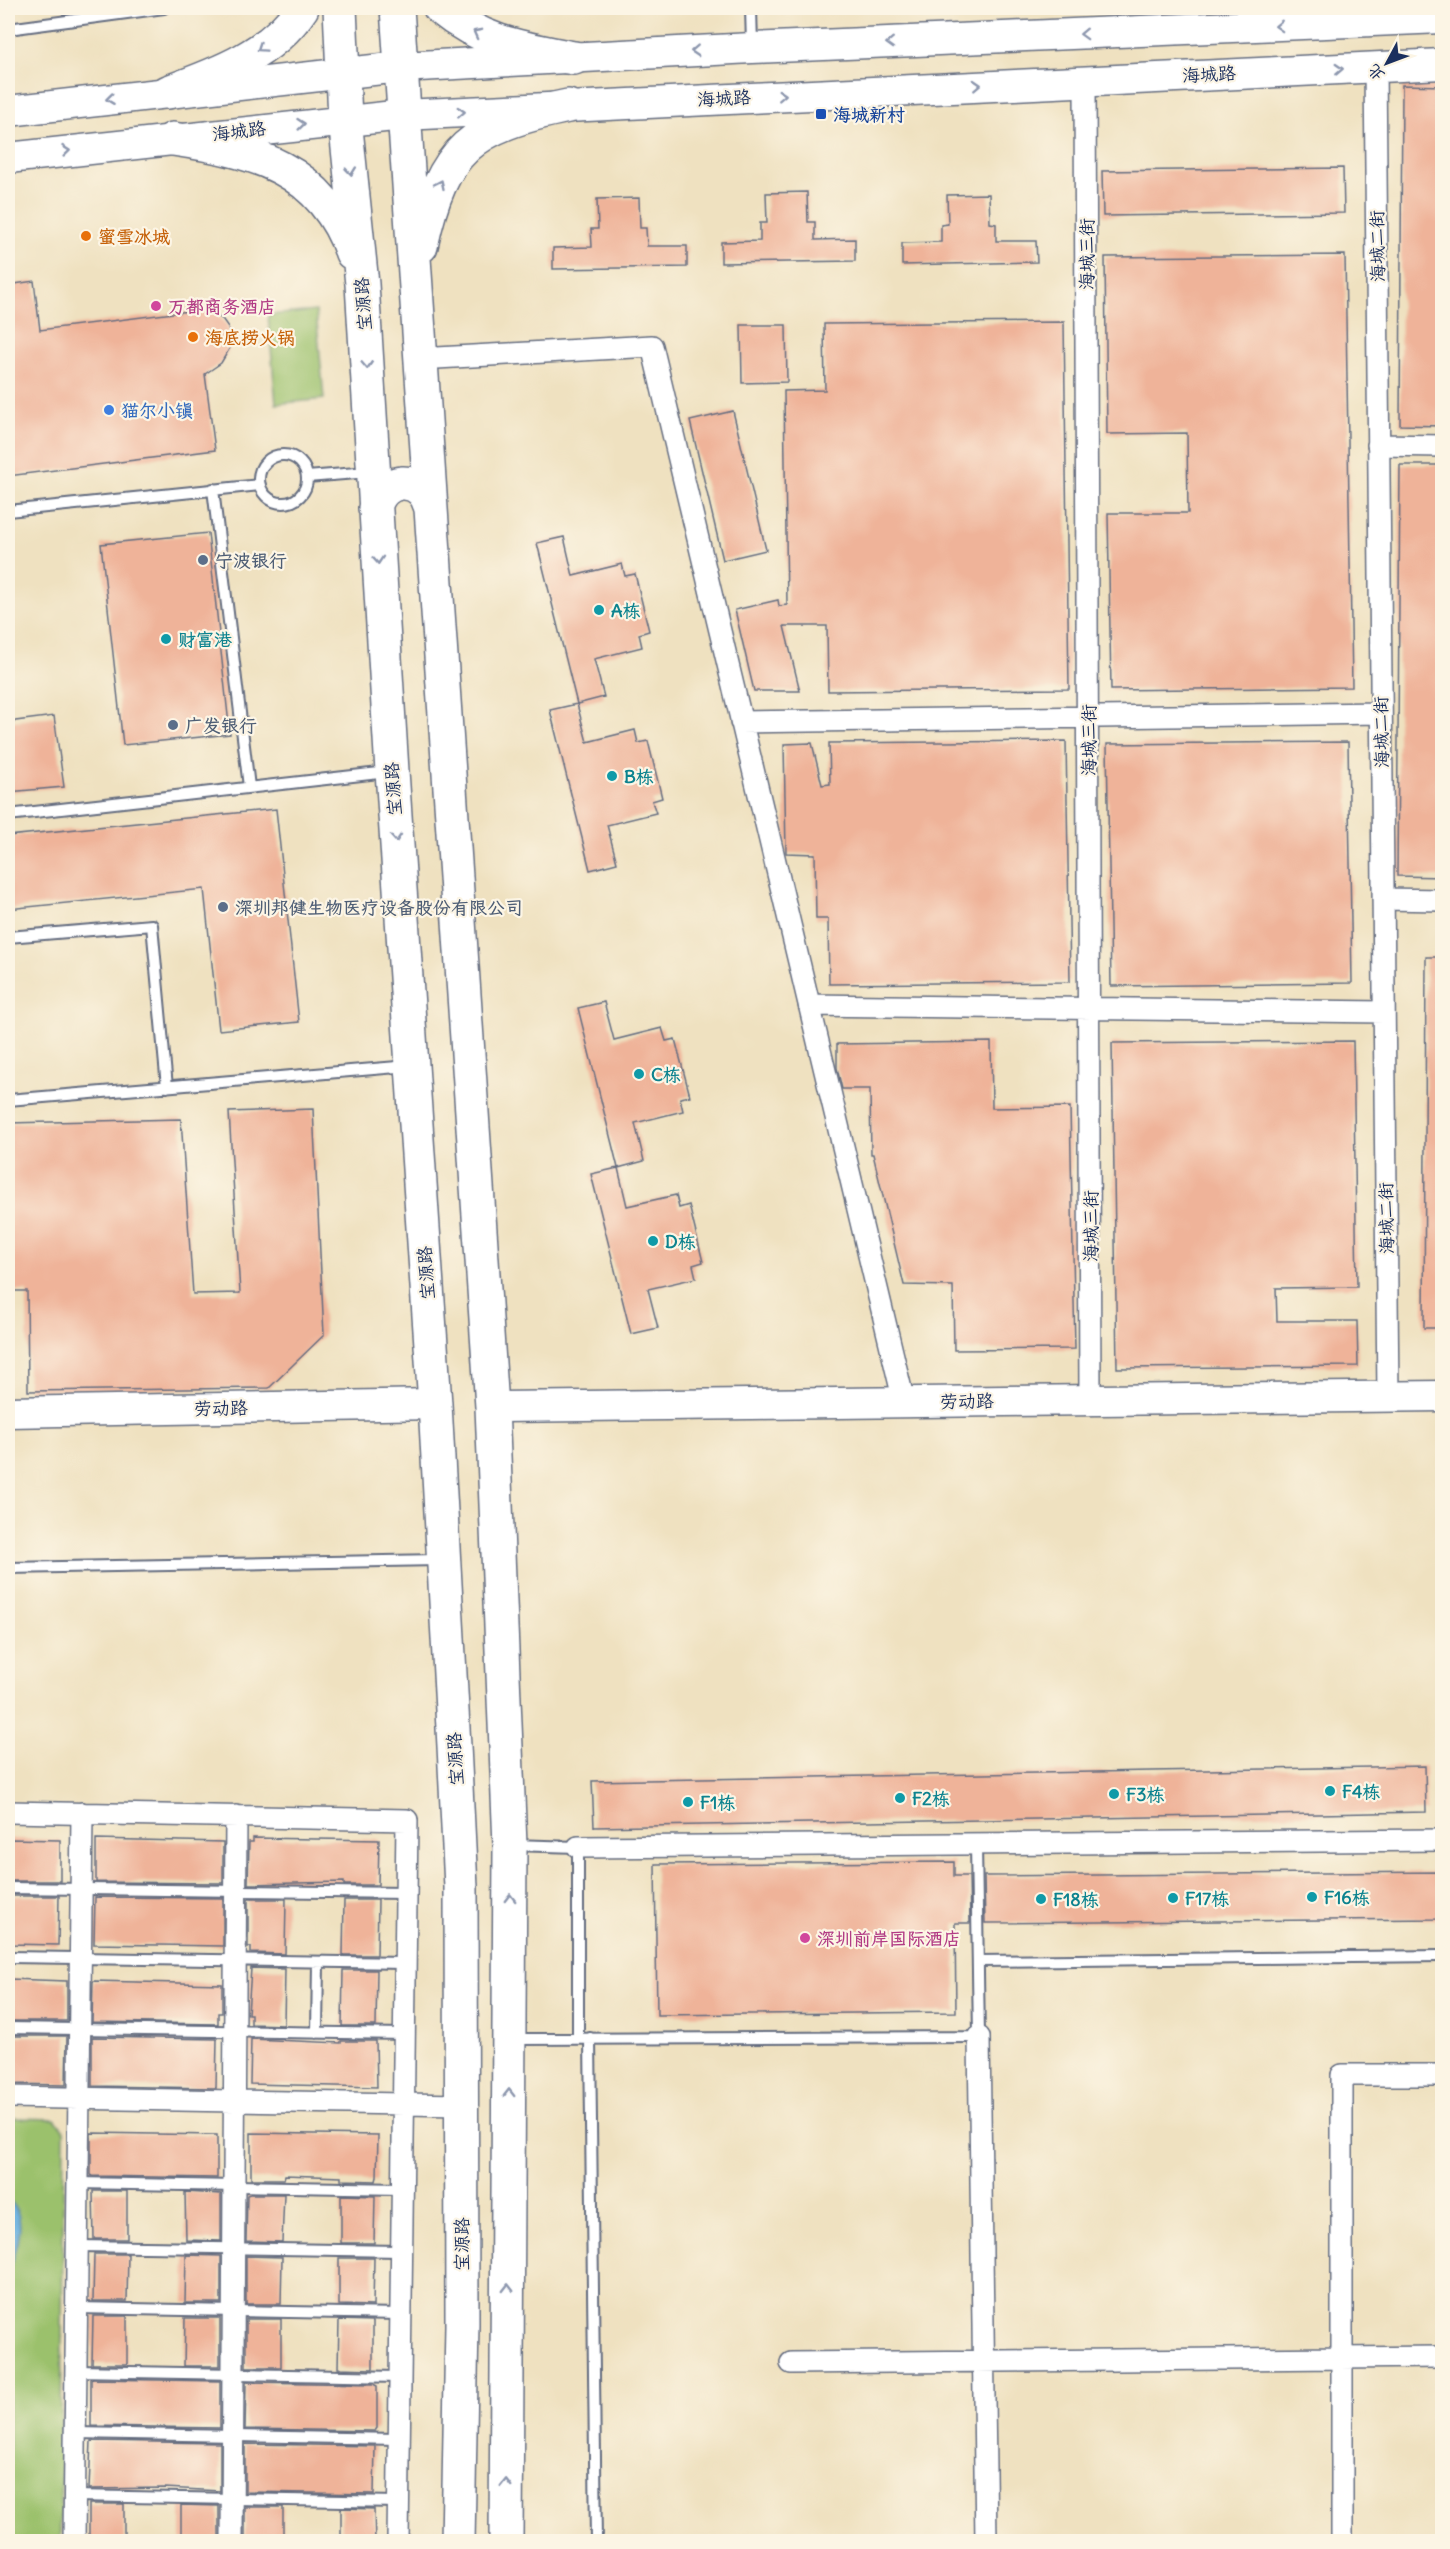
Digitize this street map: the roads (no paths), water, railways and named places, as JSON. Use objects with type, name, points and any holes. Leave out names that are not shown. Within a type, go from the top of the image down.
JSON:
[{"type":"main road","points":[[168,92],[211,77],[240,63],[270,43],[302,8]]},
{"type":"main road","name":"宝源路","points":[[340,8],[345,119],[362,284],[435,1404],[461,1887],[458,2541]]},
{"type":"main road","points":[[397,8],[419,359],[492,1407],[510,1845],[506,2541]]},
{"type":"main road","points":[[440,8],[483,37],[512,47],[574,58]]},
{"type":"main road","points":[[8,111],[343,71],[400,67],[752,48],[1443,18]]},
{"type":"main road","name":"海城路","points":[[8,158],[345,119],[403,115],[1443,64]]},
{"type":"main road","points":[[414,280],[428,215],[438,185],[452,160],[472,141],[501,125],[527,115],[568,106]]},
{"type":"main road","points":[[173,139],[227,147],[255,156],[304,181],[326,202],[345,234],[362,284]]},
{"type":"main road","points":[[375,508],[381,492],[397,482],[415,485],[428,498],[430,506]]},
{"type":"main road","name":"劳动路","points":[[492,1407],[1443,1396]]},
{"type":"main road","name":"劳动路","points":[[8,1412],[435,1404]]},
{"type":"street","name":"海城二街","points":[[1375,67],[1388,1397]]},
{"type":"street","name":"海城三街","points":[[1085,80],[1090,1400]]},
{"type":"street","points":[[419,359],[652,346],[904,1402]]},
{"type":"street","points":[[1378,445],[1443,446]]},
{"type":"street","points":[[741,722],[1381,713]]},
{"type":"street","points":[[1383,899],[1443,900]]},
{"type":"street","points":[[809,1005],[1384,1012]]},
{"type":"street","points":[[8,1812],[407,1820],[398,2541]]},
{"type":"street","points":[[74,2541],[82,1813]]},
{"type":"street","points":[[232,2541],[236,1816]]},
{"type":"street","points":[[578,1847],[1443,1840]]},
{"type":"street","points":[[979,2037],[986,2541]]},
{"type":"street","points":[[1342,2541],[1342,2075],[1443,2075]]},
{"type":"street","points":[[8,2097],[461,2105]]},
{"type":"street","points":[[792,2363],[1443,2357]]},
{"type":"lane","points":[[8,29],[164,8]]},
{"type":"lane","points":[[751,8],[752,48]]},
{"type":"lane","points":[[279,456],[295,458],[301,463],[307,477],[304,491],[299,497],[287,503],[279,503],[267,497],[260,485],[261,469],[272,458],[279,456]]},
{"type":"lane","points":[[307,477],[373,472]]},
{"type":"lane","points":[[8,511],[260,485]]},
{"type":"lane","points":[[213,489],[249,787]]},
{"type":"lane","points":[[8,815],[392,771]]},
{"type":"lane","points":[[8,937],[152,925],[167,1087]]},
{"type":"lane","points":[[8,1100],[412,1066]]},
{"type":"lane","points":[[8,1568],[444,1559]]},
{"type":"lane","points":[[509,2038],[979,2037],[976,1844]]},
{"type":"lane","points":[[510,1845],[578,1847],[578,2038]]},
{"type":"lane","points":[[8,1888],[406,1893]]},
{"type":"lane","points":[[978,1961],[1443,1956]]},
{"type":"lane","points":[[8,1957],[405,1963]]},
{"type":"lane","points":[[317,2033],[318,1962]]},
{"type":"lane","points":[[8,2028],[405,2034]]},
{"type":"lane","points":[[590,2038],[596,2541]]},
{"type":"lane","points":[[78,2183],[402,2189]]},
{"type":"lane","points":[[77,2246],[402,2251]]},
{"type":"lane","points":[[76,2308],[400,2314]]},
{"type":"lane","points":[[76,2371],[400,2377]]},
{"type":"lane","points":[[75,2433],[399,2439]]},
{"type":"lane","points":[[74,2496],[398,2502]]},
{"type":"water","points":[[8,2199],[19,2216],[20,2226],[8,2278]]},
{"type":"place","name":"海城新村","points":[[821,114]]},
{"type":"place","name":"蜜雪冰城","points":[[86,236]]},
{"type":"place","name":"万都商务酒店","points":[[156,306]]},
{"type":"place","name":"海底捞火锅","points":[[193,337]]},
{"type":"place","name":"猫尔小镇","points":[[109,410]]},
{"type":"place","name":"宁波银行","points":[[203,560]]},
{"type":"place","name":"A栋","points":[[599,610]]},
{"type":"place","name":"财富港","points":[[166,639]]},
{"type":"place","name":"广发银行","points":[[173,725]]},
{"type":"place","name":"B栋","points":[[612,776]]},
{"type":"place","name":"深圳邦健生物医疗设备股份有限公司","points":[[223,907]]},
{"type":"place","name":"C栋","points":[[639,1074]]},
{"type":"place","name":"D栋","points":[[653,1241]]},
{"type":"place","name":"F4栋","points":[[1330,1791]]},
{"type":"place","name":"F3栋","points":[[1114,1794]]},
{"type":"place","name":"F2栋","points":[[900,1798]]},
{"type":"place","name":"F1栋","points":[[688,1802]]},
{"type":"place","name":"F16栋","points":[[1312,1897]]},
{"type":"place","name":"F17栋","points":[[1173,1898]]},
{"type":"place","name":"F18栋","points":[[1041,1899]]},
{"type":"place","name":"深圳前岸国际酒店","points":[[805,1938]]}]
